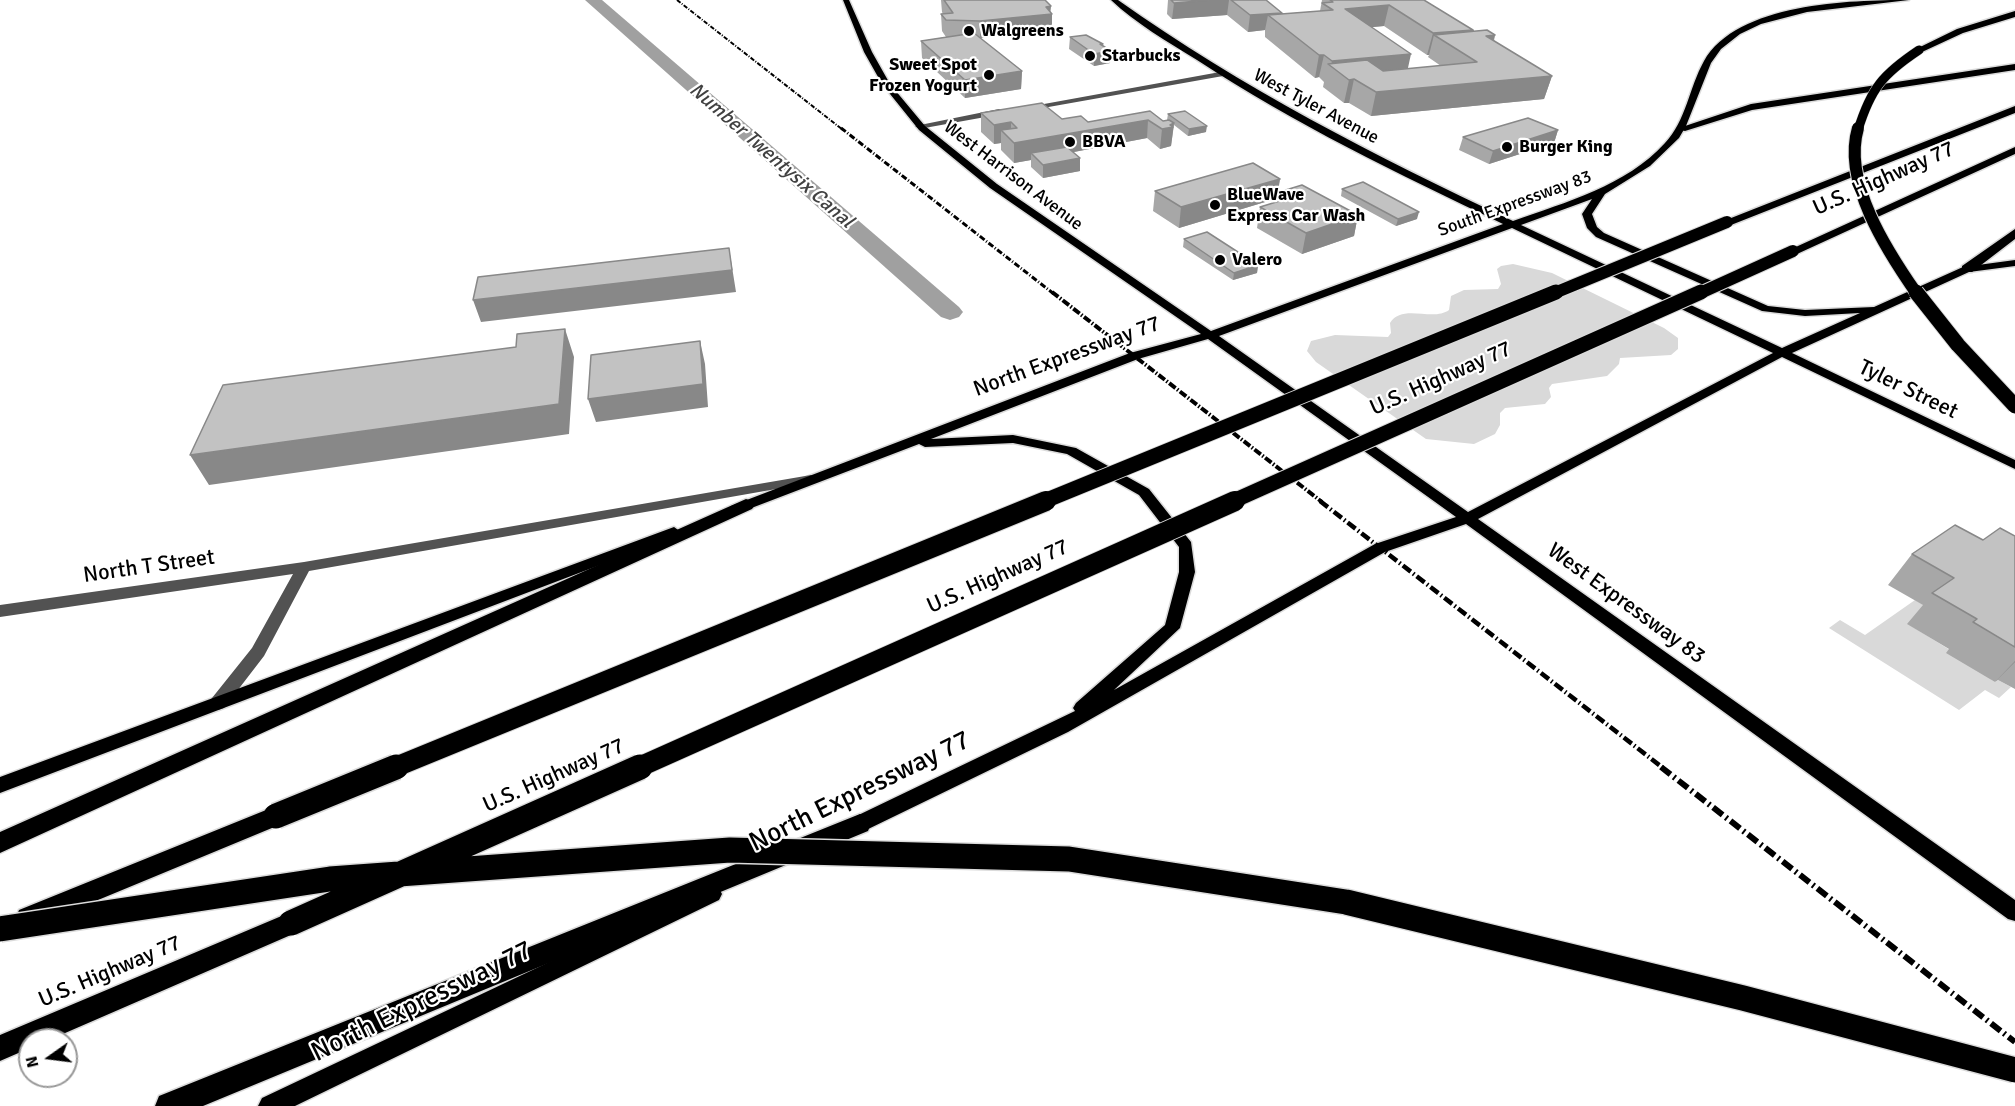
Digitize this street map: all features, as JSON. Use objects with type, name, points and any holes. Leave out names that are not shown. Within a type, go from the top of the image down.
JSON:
[{"type":"highway","points":[[2015,14],[1960,31],[1919,50],[1889,72],[1876,86],[1860,117],[1854,152],[1861,192],[1881,239],[1918,295],[1952,337],[2015,406]]},
{"type":"highway","points":[[1681,129],[1751,107],[2015,67]]},
{"type":"highway","name":"U.S. Highway 77","points":[[0,929],[1727,222],[2015,109]]},
{"type":"highway","name":"U.S. Highway 77","points":[[0,1048],[291,923],[2015,150]]},
{"type":"highway","points":[[1967,270],[2015,234]]},
{"type":"highway","points":[[0,843],[747,505]]},
{"type":"highway","points":[[169,1106],[860,824]]},
{"type":"highway","points":[[0,929],[330,879],[730,850],[1069,859],[1346,902],[1743,998],[2015,1070]]},
{"type":"main road","name":"West Harrison Avenue","points":[[846,0],[872,65],[886,88],[919,126],[966,165],[1048,226],[1120,272],[1210,335]]},
{"type":"main road","name":"West Tyler Avenue","points":[[1114,0],[1220,74],[1310,124],[1512,225],[1782,352]]},
{"type":"main road","name":"South Expressway 83","points":[[1210,335],[1601,192],[1643,168],[1681,129],[1711,56],[1739,32],[1770,20],[1804,12],[1906,0]]},
{"type":"main road","points":[[1601,192],[1587,214],[1592,228],[1600,235],[1751,305],[1782,312],[1879,309]]},
{"type":"main road","points":[[1468,518],[1782,352],[1967,270],[2015,264]]},
{"type":"main road","name":"North Expressway 77","points":[[0,785],[747,505],[1134,356],[1210,335]]},
{"type":"main road","name":"West Expressway 83","points":[[1210,335],[2015,912]]},
{"type":"main road","name":"Tyler Street","points":[[1782,352],[2015,465]]},
{"type":"main road","points":[[907,444],[1013,439],[1071,451],[1143,492],[1186,546],[1187,572],[1172,628],[1062,727]]},
{"type":"main road","name":"North Expressway 77","points":[[270,1106],[1062,727],[1380,548],[1468,518]]},
{"type":"street","points":[[919,126],[1220,74]]},
{"type":"street","name":"North T Street","points":[[0,611],[304,567],[814,478]]},
{"type":"street","points":[[218,703],[258,652],[304,567]]},
{"type":"shaded area","points":[[1513,264],[1552,273],[1664,328],[1678,338],[1678,349],[1671,355],[1620,358],[1619,364],[1607,376],[1552,384],[1549,388],[1551,397],[1545,404],[1505,408],[1500,413],[1500,425],[1495,434],[1474,444],[1426,439],[1316,362],[1307,351],[1311,341],[1335,335],[1388,337],[1391,333],[1390,323],[1395,317],[1410,313],[1442,313],[1449,310],[1451,296],[1464,290],[1498,289],[1501,284],[1497,269]]},
{"type":"shaded area","points":[[1915,600],[1929,608],[1908,624],[1995,682],[1998,680],[2011,687],[1999,698],[1985,690],[1959,710],[1829,628],[1840,620],[1865,635]]},
{"type":"building","points":[[944,0],[1045,0],[1051,6],[1046,7],[1052,14],[980,21],[946,20],[941,14],[953,13]]},
{"type":"building","points":[[1171,0],[1210,0],[1174,3]]},
{"type":"building","points":[[1231,0],[1266,0],[1282,13],[1250,15]]},
{"type":"building","points":[[1330,0],[1424,0],[1473,30],[1433,33],[1389,5],[1345,9],[1411,54],[1332,61],[1324,55],[1319,55],[1268,15],[1333,10],[1322,3],[1333,2]]},
{"type":"building","points":[[1487,30],[1495,35],[1486,36],[1552,76],[1376,92],[1354,79],[1349,80],[1328,64],[1367,60],[1383,71],[1477,62],[1434,35]]},
{"type":"building","points":[[974,33],[1022,71],[965,80],[921,41]]},
{"type":"building","points":[[1086,35],[1111,51],[1094,54],[1070,37]]},
{"type":"building","points":[[1042,103],[1062,119],[1081,116],[1088,122],[1150,111],[1163,121],[1169,120],[1174,123],[1170,125],[1173,127],[1162,129],[1148,120],[1014,143],[1001,130],[1017,128],[1011,122],[994,125],[981,113]]},
{"type":"building","points":[[1185,111],[1207,126],[1189,129],[1168,114]]},
{"type":"building","points":[[1528,118],[1558,130],[1493,151],[1463,137]]},
{"type":"building","points":[[1067,147],[1080,158],[1043,165],[1031,153]]},
{"type":"building","points":[[1253,163],[1280,179],[1181,207],[1155,191]]},
{"type":"building","points":[[1363,182],[1419,212],[1398,219],[1342,189]]},
{"type":"building","points":[[1302,185],[1358,215],[1306,233],[1260,207],[1286,199],[1276,193]]},
{"type":"building","points":[[1207,232],[1258,265],[1234,273],[1184,239]]},
{"type":"building","points":[[729,248],[732,270],[473,300],[478,277]]},
{"type":"building","points":[[565,329],[559,404],[190,455],[223,385],[516,347],[517,334]]},
{"type":"building","points":[[700,341],[703,384],[588,399],[591,355]]},
{"type":"building","points":[[1955,525],[1983,540],[2000,528],[2015,536],[2015,647],[1973,622],[1977,619],[1932,593],[1954,578],[1912,554]]},
{"type":"waterway","name":"Number Twentysix Canal","points":[[593,0],[950,312]]},
{"type":"railway","points":[[677,0],[843,130]]},
{"type":"railway","points":[[841,128],[1054,294]]},
{"type":"railway","points":[[1052,292],[1322,502]]},
{"type":"railway","points":[[1320,501],[1663,768]]},
{"type":"railway","points":[[1661,767],[2015,1042]]},
{"type":"place","name":"Walgreens","points":[[969,31]]},
{"type":"place","name":"Starbucks","points":[[1090,56]]},
{"type":"place","name":"Sweet Spot Frozen Yogurt","points":[[989,75]]},
{"type":"place","name":"BBVA","points":[[1070,142]]},
{"type":"place","name":"Burger King","points":[[1507,147]]},
{"type":"place","name":"BlueWave Express Car Wash","points":[[1215,205]]},
{"type":"place","name":"Valero","points":[[1220,260]]}]
